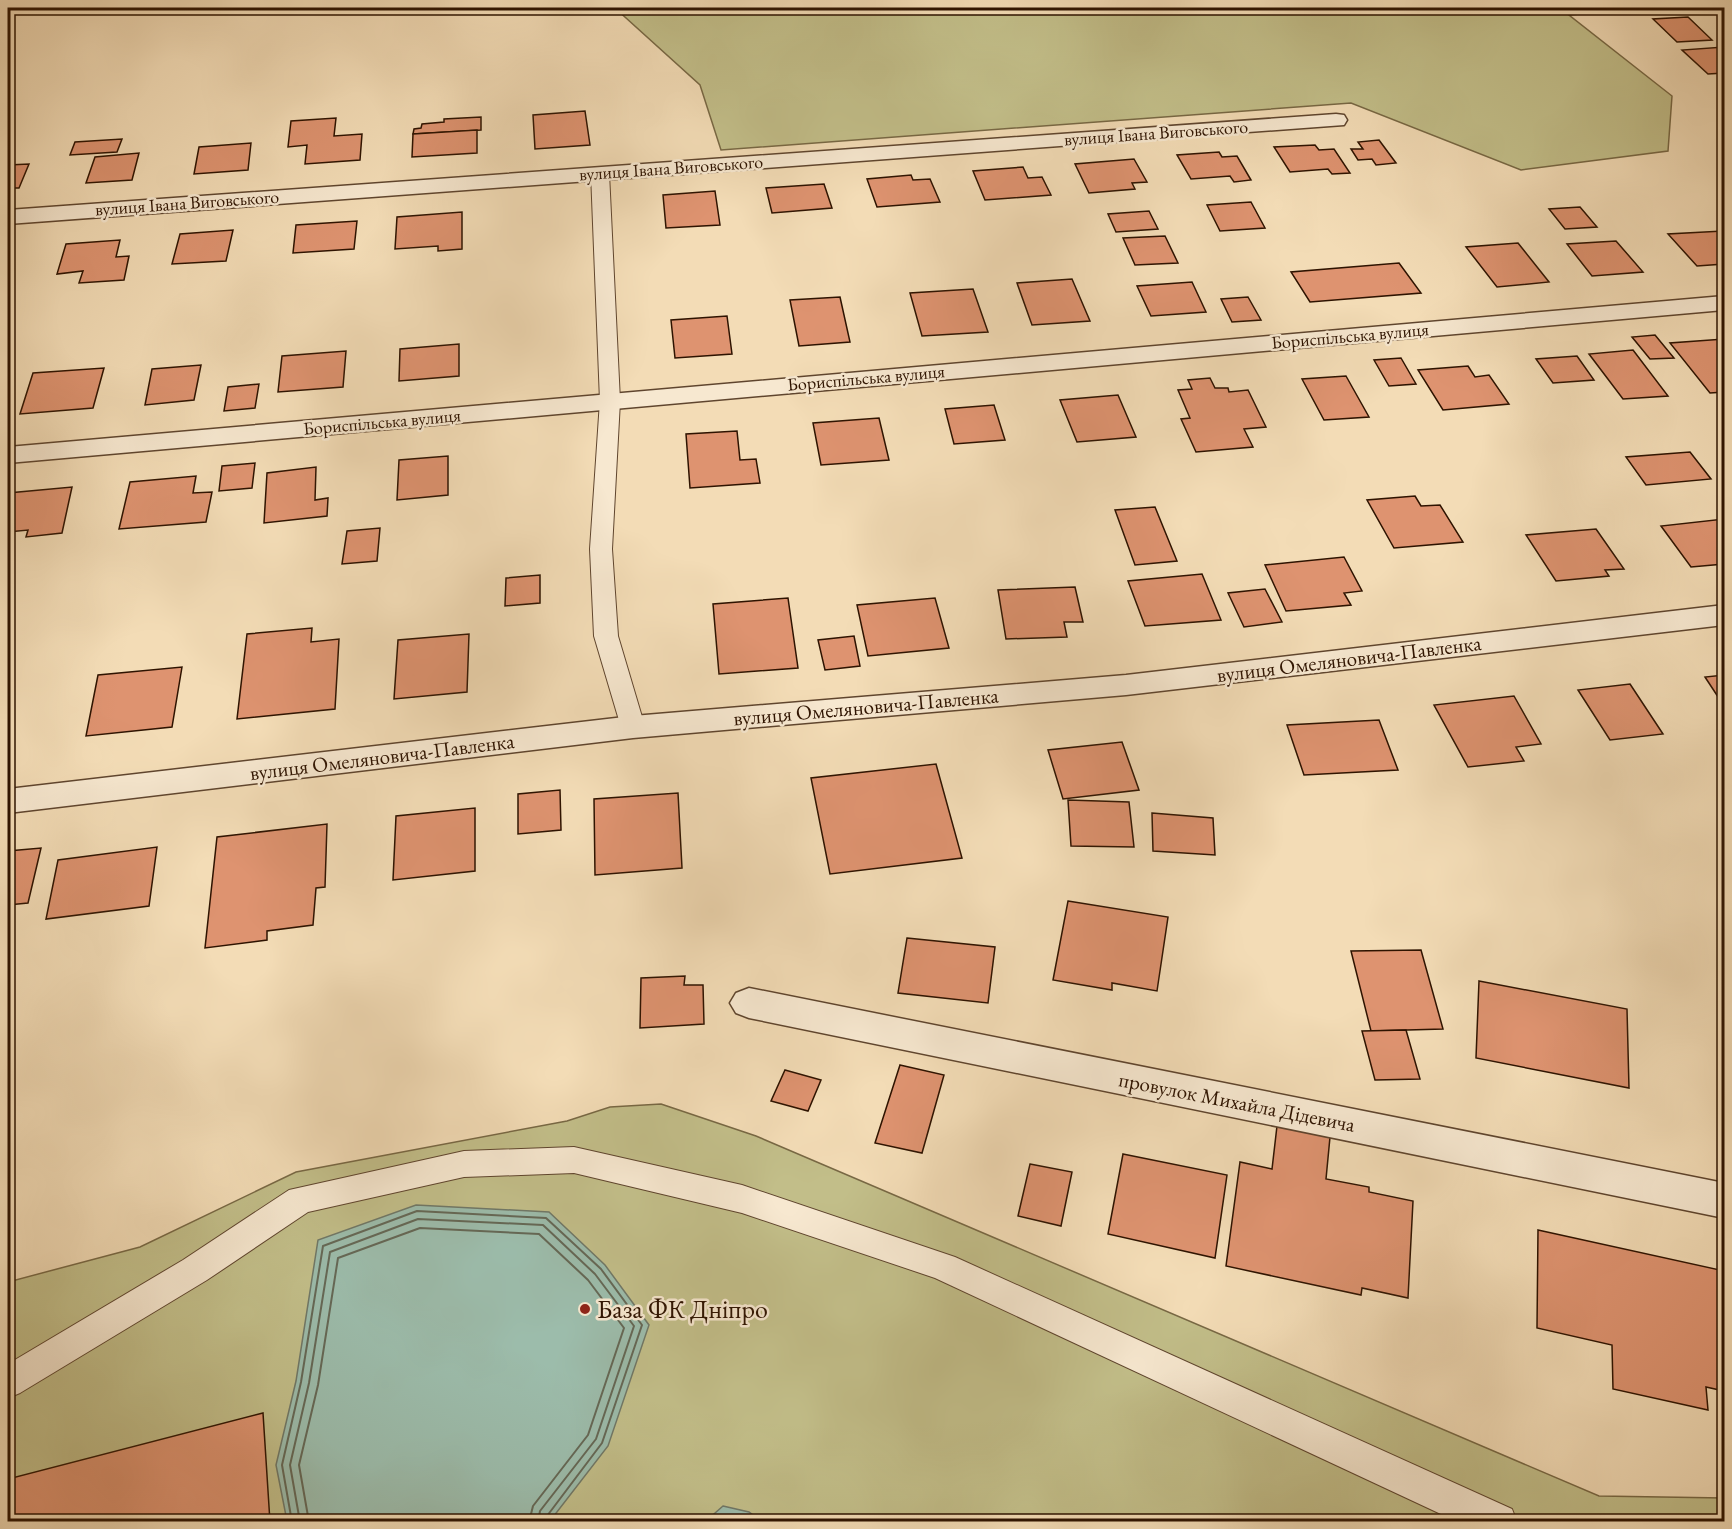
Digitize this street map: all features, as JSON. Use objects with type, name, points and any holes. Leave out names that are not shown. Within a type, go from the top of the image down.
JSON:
[{"type":"street","name":"вулиця Івана Виговського","points":[[8,217],[1335,120]]},
{"type":"street","name":"Бориспільська вулиця","points":[[8,455],[1725,303]]},
{"type":"street","name":"вулиця Омеляновича-Павленка","points":[[8,801],[633,727],[1126,685],[1725,615]]},
{"type":"street","name":"провулок Михайла Дідевича","points":[[749,1004],[1725,1201]]},
{"type":"lane","points":[[600,173],[610,401],[601,549],[606,636],[633,727]]},
{"type":"lane","points":[[8,1382],[195,1270],[300,1200],[464,1164],[574,1161],[742,1199],[944,1268],[1499,1521]]},
{"type":"shaded area","points":[[615,8],[1648,8],[1569,15],[1672,96],[1668,151],[1521,170],[1351,103],[721,150],[700,85]]},
{"type":"shaded area","name":"База ФК Дніпро","points":[[661,1104],[756,1136],[1599,1496],[1724,1498],[1724,1522],[8,1522],[8,1282],[140,1247],[296,1172],[567,1121],[610,1107]]},
{"type":"water","points":[[416,1205],[549,1212],[605,1265],[649,1325],[608,1446],[550,1521],[287,1521],[276,1465],[296,1381],[318,1240]]},
{"type":"water","points":[[723,1506],[749,1512],[761,1521],[706,1521]]},
{"type":"building","points":[[1688,17],[1712,40],[1677,42],[1653,19]]},
{"type":"building","points":[[1724,47],[1724,73],[1708,74],[1682,50]]},
{"type":"building","points":[[585,111],[590,145],[535,149],[533,115]]},
{"type":"building","points":[[481,117],[481,130],[413,134],[414,129],[421,128],[422,124],[444,122],[444,119]]},
{"type":"building","points":[[336,118],[334,136],[362,134],[360,160],[305,164],[307,145],[288,147],[291,121]]},
{"type":"building","points":[[477,130],[477,153],[412,157],[413,134]]},
{"type":"building","points":[[122,139],[117,152],[70,155],[75,142]]},
{"type":"building","points":[[1379,140],[1396,163],[1376,165],[1372,159],[1358,160],[1351,149],[1363,149],[1358,142]]},
{"type":"building","points":[[251,143],[248,170],[194,174],[199,147]]},
{"type":"building","points":[[1315,145],[1319,150],[1334,149],[1350,173],[1332,174],[1328,169],[1290,172],[1274,147]]},
{"type":"building","points":[[1219,152],[1222,157],[1237,156],[1251,180],[1234,182],[1230,176],[1191,179],[1177,155]]},
{"type":"building","points":[[139,153],[132,180],[86,183],[95,157]]},
{"type":"building","points":[[1134,159],[1147,182],[1132,183],[1135,189],[1089,193],[1075,164]]},
{"type":"building","points":[[29,164],[19,188],[8,188],[8,165]]},
{"type":"building","points":[[1023,167],[1028,178],[1042,177],[1051,195],[985,200],[973,171]]},
{"type":"building","points":[[911,175],[913,180],[930,179],[940,202],[877,207],[867,179]]},
{"type":"building","points":[[824,184],[832,208],[772,213],[766,188]]},
{"type":"building","points":[[715,191],[720,225],[666,228],[663,195]]},
{"type":"building","points":[[1251,202],[1265,228],[1220,231],[1207,205]]},
{"type":"building","points":[[1580,207],[1597,227],[1565,229],[1549,209]]},
{"type":"building","points":[[1149,211],[1158,229],[1116,232],[1108,214]]},
{"type":"building","points":[[462,212],[462,249],[438,251],[438,246],[395,249],[397,217]]},
{"type":"building","points":[[357,221],[354,249],[293,253],[296,225]]},
{"type":"building","points":[[233,230],[226,261],[172,264],[180,234]]},
{"type":"building","points":[[1723,231],[1724,264],[1697,266],[1668,234]]},
{"type":"building","points":[[1165,236],[1178,263],[1135,265],[1123,238]]},
{"type":"building","points":[[120,240],[116,257],[129,256],[124,280],[79,283],[83,271],[57,274],[66,244]]},
{"type":"building","points":[[1616,241],[1643,272],[1592,276],[1567,244]]},
{"type":"building","points":[[1518,243],[1549,282],[1497,287],[1466,247]]},
{"type":"building","points":[[1399,263],[1421,293],[1310,302],[1291,272]]},
{"type":"building","points":[[1072,279],[1090,321],[1032,325],[1017,283]]},
{"type":"building","points":[[1192,282],[1206,312],[1151,316],[1137,286]]},
{"type":"building","points":[[973,289],[988,332],[922,336],[910,293]]},
{"type":"building","points":[[840,297],[850,342],[799,346],[790,300]]},
{"type":"building","points":[[1248,297],[1261,320],[1232,322],[1221,299]]},
{"type":"building","points":[[727,316],[732,354],[675,358],[671,320]]},
{"type":"building","points":[[1655,335],[1674,358],[1650,359],[1632,337]]},
{"type":"building","points":[[1724,339],[1724,392],[1710,393],[1670,343]]},
{"type":"building","points":[[459,344],[459,376],[399,381],[400,349]]},
{"type":"building","points":[[1633,350],[1668,396],[1623,399],[1589,354]]},
{"type":"building","points":[[346,351],[343,387],[278,392],[282,356]]},
{"type":"building","points":[[1577,356],[1594,380],[1553,383],[1536,359]]},
{"type":"building","points":[[1401,358],[1416,384],[1389,386],[1374,360]]},
{"type":"building","points":[[201,365],[194,400],[145,405],[152,369]]},
{"type":"building","points":[[1468,366],[1475,377],[1489,375],[1509,404],[1443,410],[1418,370]]},
{"type":"building","points":[[104,368],[93,408],[20,414],[33,373]]},
{"type":"building","points":[[1346,376],[1369,417],[1324,420],[1302,379]]},
{"type":"building","points":[[1210,378],[1215,388],[1228,388],[1229,392],[1248,390],[1266,427],[1244,429],[1253,447],[1196,452],[1181,419],[1190,418],[1178,390],[1192,389],[1188,380]]},
{"type":"building","points":[[259,384],[255,408],[224,411],[228,387]]},
{"type":"building","points":[[1118,395],[1136,437],[1077,442],[1060,400]]},
{"type":"building","points":[[994,405],[1005,440],[954,444],[945,409]]},
{"type":"building","points":[[879,418],[889,460],[821,465],[813,423]]},
{"type":"building","points":[[737,431],[740,460],[756,459],[760,483],[690,488],[686,434]]},
{"type":"building","points":[[1690,452],[1711,479],[1646,485],[1626,457]]},
{"type":"building","points":[[448,456],[448,495],[397,500],[399,460]]},
{"type":"building","points":[[255,463],[252,488],[219,491],[222,466]]},
{"type":"building","points":[[316,467],[315,500],[328,498],[327,516],[264,523],[267,473]]},
{"type":"building","points":[[196,476],[193,493],[212,492],[206,522],[119,529],[130,482]]},
{"type":"building","points":[[72,487],[62,533],[26,537],[28,530],[8,532],[8,493]]},
{"type":"building","points":[[1415,496],[1421,506],[1440,505],[1463,542],[1394,548],[1367,500]]},
{"type":"building","points":[[1155,507],[1177,561],[1135,565],[1115,510]]},
{"type":"building","points":[[1724,519],[1724,564],[1691,567],[1661,526]]},
{"type":"building","points":[[380,528],[377,561],[342,564],[347,531]]},
{"type":"building","points":[[1596,529],[1624,569],[1605,570],[1609,576],[1556,581],[1526,535]]},
{"type":"building","points":[[1344,557],[1362,591],[1344,593],[1351,605],[1286,611],[1265,565]]},
{"type":"building","points":[[1202,574],[1221,620],[1145,626],[1128,581]]},
{"type":"building","points":[[540,575],[540,603],[505,606],[506,578]]},
{"type":"building","points":[[1075,587],[1083,622],[1064,622],[1067,637],[1006,639],[998,590]]},
{"type":"building","points":[[1265,589],[1282,622],[1244,627],[1228,593]]},
{"type":"building","points":[[788,598],[798,668],[719,674],[713,604]]},
{"type":"building","points":[[935,598],[949,648],[868,656],[857,605]]},
{"type":"building","points":[[312,628],[311,642],[339,639],[335,709],[237,719],[247,634]]},
{"type":"building","points":[[469,634],[467,692],[394,699],[398,640]]},
{"type":"building","points":[[854,636],[860,666],[825,670],[818,640]]},
{"type":"building","points":[[182,667],[172,727],[86,736],[98,675]]},
{"type":"building","points":[[1724,675],[1724,706],[1705,677]]},
{"type":"building","points":[[1630,684],[1663,734],[1610,740],[1578,690]]},
{"type":"building","points":[[1514,696],[1541,744],[1516,747],[1524,761],[1468,767],[1434,705]]},
{"type":"building","points":[[1379,720],[1398,770],[1304,775],[1287,725]]},
{"type":"building","points":[[1122,742],[1139,790],[1063,799],[1048,750]]},
{"type":"building","points":[[936,764],[962,858],[830,874],[811,778]]},
{"type":"building","points":[[560,790],[561,830],[518,834],[518,794]]},
{"type":"building","points":[[678,793],[682,868],[595,875],[594,799]]},
{"type":"building","points":[[1068,800],[1129,802],[1134,847],[1071,846]]},
{"type":"building","points":[[475,808],[475,871],[393,880],[396,816]]},
{"type":"building","points":[[1152,813],[1213,818],[1215,855],[1153,851]]},
{"type":"building","points":[[327,824],[325,887],[316,888],[313,925],[267,931],[267,940],[205,948],[217,837]]},
{"type":"building","points":[[157,847],[149,906],[46,919],[58,860]]},
{"type":"building","points":[[41,848],[28,903],[8,905],[8,851]]},
{"type":"building","points":[[1068,901],[1168,917],[1157,991],[1112,983],[1112,990],[1053,980]]},
{"type":"building","points":[[907,938],[995,947],[988,1003],[898,993]]},
{"type":"building","points":[[1421,950],[1443,1029],[1371,1031],[1351,951]]},
{"type":"building","points":[[685,976],[684,985],[703,985],[704,1024],[640,1028],[641,978]]},
{"type":"building","points":[[1479,981],[1627,1009],[1629,1088],[1476,1058]]},
{"type":"building","points":[[1406,1030],[1420,1079],[1375,1080],[1362,1031]]},
{"type":"building","points":[[900,1065],[944,1075],[922,1153],[875,1143]]},
{"type":"building","points":[[785,1070],[821,1080],[808,1111],[771,1101]]},
{"type":"building","points":[[1277,1126],[1330,1137],[1326,1179],[1369,1187],[1369,1192],[1413,1201],[1408,1298],[1362,1288],[1361,1295],[1226,1266],[1240,1162],[1272,1169]]},
{"type":"building","points":[[1123,1154],[1227,1175],[1215,1258],[1108,1234]]},
{"type":"building","points":[[1030,1164],[1072,1172],[1061,1226],[1018,1216]]},
{"type":"building","points":[[1538,1230],[1720,1270],[1724,1391],[1706,1387],[1708,1410],[1613,1389],[1612,1345],[1537,1328]]},
{"type":"building","points":[[263,1413],[270,1522],[8,1522],[8,1479]]},
{"type":"place","name":"База ФК Дніпро","points":[[585,1309]]}]
